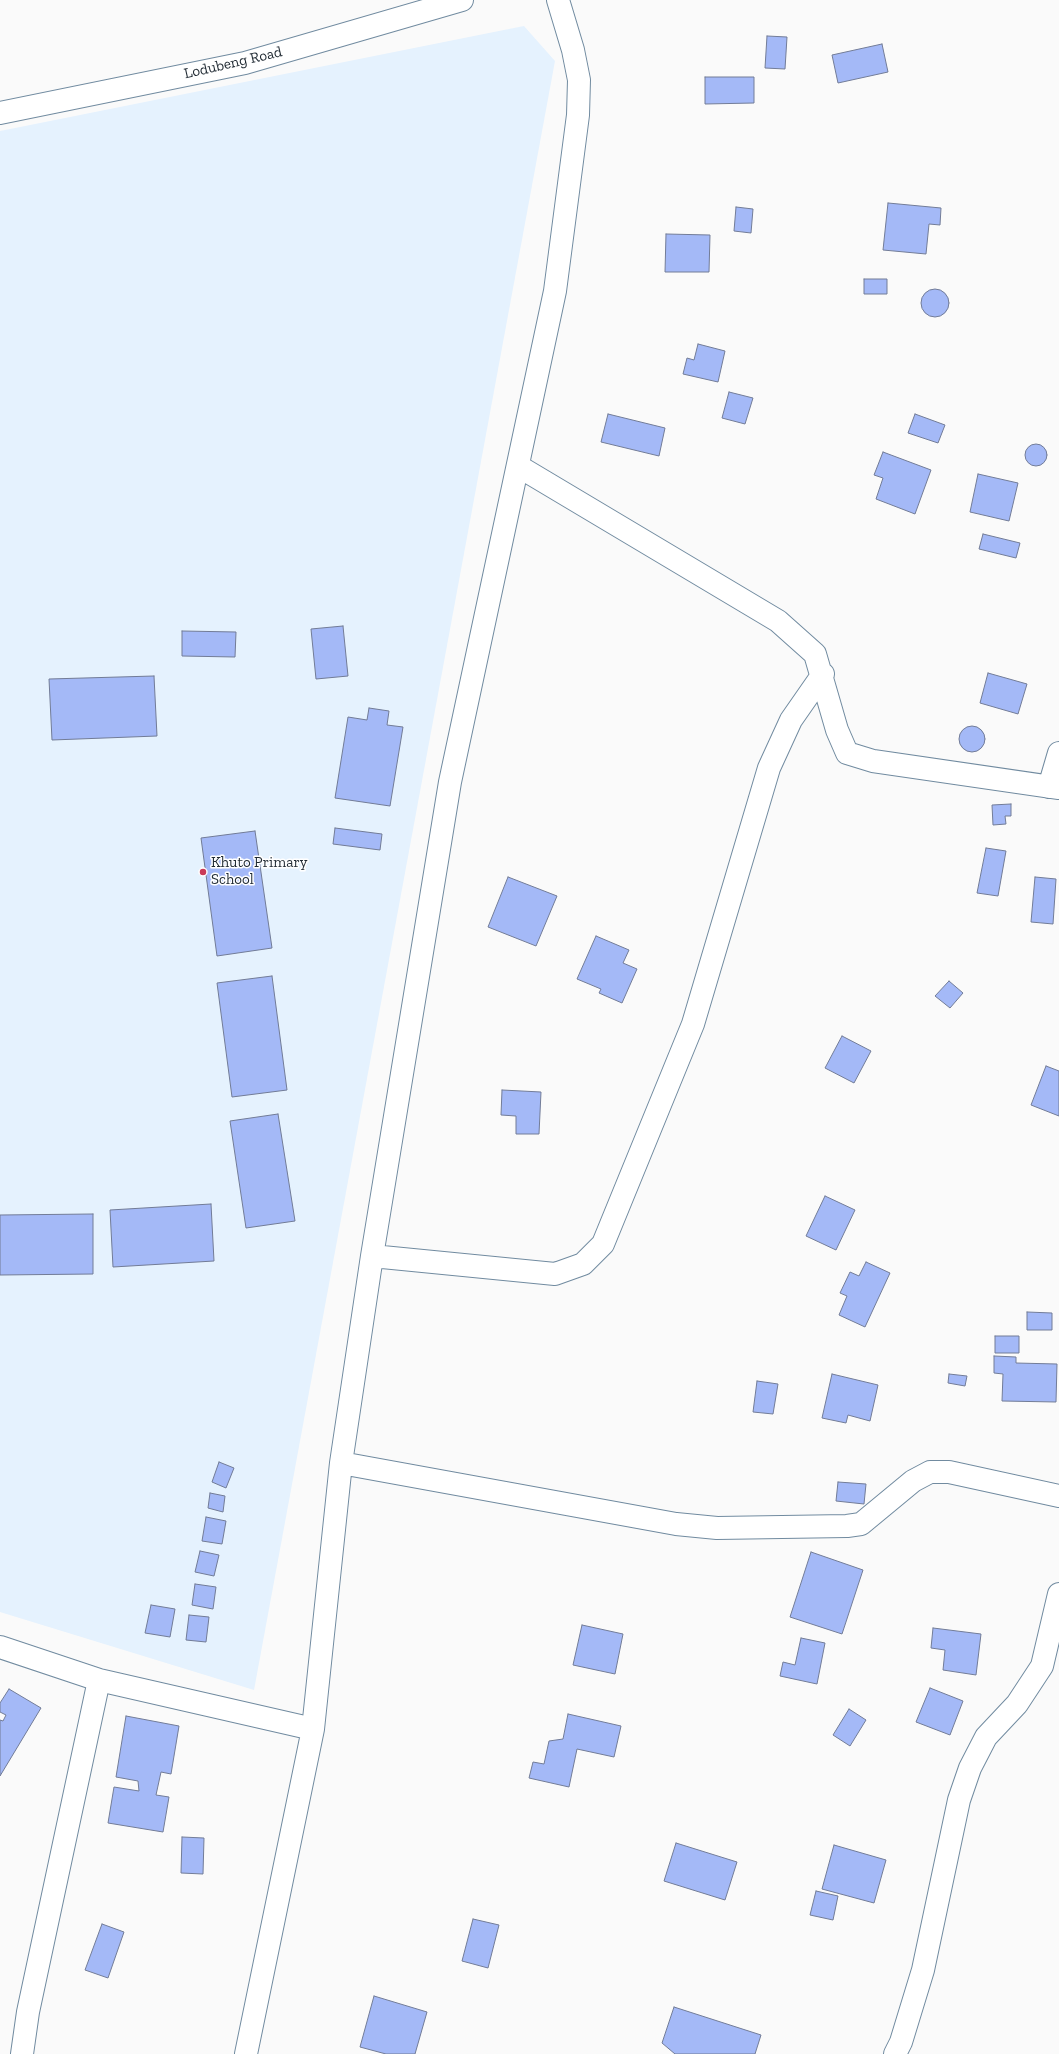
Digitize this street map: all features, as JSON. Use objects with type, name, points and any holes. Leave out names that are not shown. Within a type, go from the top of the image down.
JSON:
[{"type":"street","name":"Lodubeng Road","points":[[0,113],[245,63],[462,0]]},
{"type":"street","points":[[246,2054],[312,1729],[341,1463],[372,1256],[450,782],[555,291],[578,115],[579,80],[574,50],[558,0]]},
{"type":"street","points":[[518,466],[778,621],[815,654],[837,730],[847,753],[873,761],[1054,788],[1059,753]]},
{"type":"street","points":[[372,1256],[555,1274],[583,1264],[603,1244],[694,1024],[769,768],[791,720],[822,674]]},
{"type":"street","points":[[341,1463],[676,1524],[717,1528],[847,1526],[861,1524],[913,1481],[930,1472],[949,1472],[1059,1496]]},
{"type":"street","points":[[895,2054],[901,2042],[922,1970],[959,1800],[970,1768],[986,1737],[1017,1704],[1042,1666],[1059,1594]]},
{"type":"street","points":[[0,1647],[99,1680],[312,1729]]},
{"type":"street","points":[[22,2054],[28,2012],[99,1680]]},
{"type":"shaded area","name":"Khuto Primary School","points":[[524,26],[555,61],[254,1690],[0,1612],[0,131]]},
{"type":"building","points":[[767,36],[787,37],[785,69],[765,68]]},
{"type":"building","points":[[882,44],[888,72],[838,83],[832,55]]},
{"type":"building","points":[[705,77],[754,77],[754,103],[705,104]]},
{"type":"building","points":[[888,203],[941,208],[940,225],[929,224],[926,254],[883,250]]},
{"type":"building","points":[[736,207],[753,209],[751,233],[734,231]]},
{"type":"building","points":[[666,234],[710,235],[709,272],[665,272]]},
{"type":"building","points":[[864,279],[887,279],[887,294],[864,294]]},
{"type":"building","points":[[935,289],[945,293],[949,303],[945,313],[935,317],[925,313],[921,303],[925,293]]},
{"type":"building","points":[[698,344],[725,351],[718,382],[683,374],[687,358],[694,360]]},
{"type":"building","points":[[729,392],[753,398],[745,424],[722,418]]},
{"type":"building","points":[[608,414],[665,428],[659,456],[601,442]]},
{"type":"building","points":[[915,414],[945,425],[938,443],[908,433]]},
{"type":"building","points":[[1036,444],[1044,447],[1047,455],[1044,463],[1036,466],[1028,463],[1025,455],[1028,447]]},
{"type":"building","points":[[883,452],[931,470],[915,514],[876,499],[883,478],[874,475]]},
{"type":"building","points":[[978,474],[1018,483],[1009,521],[970,512]]},
{"type":"building","points":[[983,534],[1020,543],[1016,558],[979,549]]},
{"type":"building","points":[[343,626],[348,676],[316,679],[311,629]]},
{"type":"building","points":[[182,631],[236,632],[235,657],[182,656]]},
{"type":"building","points":[[988,673],[1027,684],[1018,714],[980,703]]},
{"type":"building","points":[[154,676],[157,736],[52,740],[49,679]]},
{"type":"building","points":[[369,708],[389,711],[387,725],[403,727],[390,806],[335,798],[348,717],[367,720]]},
{"type":"building","points":[[972,726],[981,730],[985,739],[981,748],[972,752],[963,748],[959,739],[963,730]]},
{"type":"building","points":[[1011,804],[1011,816],[1005,816],[1006,824],[993,825],[992,805]]},
{"type":"building","points":[[335,828],[382,834],[380,850],[333,844]]},
{"type":"building","points":[[255,831],[272,948],[217,956],[201,838]]},
{"type":"building","points":[[986,848],[1006,851],[998,896],[977,893]]},
{"type":"building","points":[[508,877],[557,896],[536,946],[488,927]]},
{"type":"building","points":[[1035,877],[1056,879],[1053,924],[1031,922]]},
{"type":"building","points":[[596,936],[629,950],[623,963],[637,969],[622,1003],[599,993],[601,989],[577,979]]},
{"type":"building","points":[[272,976],[287,1090],[232,1097],[217,983]]},
{"type":"building","points":[[949,981],[963,993],[950,1008],[935,996]]},
{"type":"building","points":[[842,1036],[871,1051],[854,1083],[825,1068]]},
{"type":"building","points":[[1046,1066],[1059,1071],[1059,1116],[1031,1105]]},
{"type":"building","points":[[502,1090],[541,1092],[539,1134],[516,1134],[516,1116],[501,1115]]},
{"type":"building","points":[[278,1114],[295,1221],[246,1228],[230,1121]]},
{"type":"building","points":[[825,1196],[855,1210],[836,1250],[806,1236]]},
{"type":"building","points":[[211,1204],[214,1261],[113,1267],[110,1210]]},
{"type":"building","points":[[93,1214],[93,1274],[0,1275],[0,1215]]},
{"type":"building","points":[[866,1262],[890,1273],[865,1327],[839,1315],[847,1296],[840,1293],[850,1272],[859,1276]]},
{"type":"building","points":[[1027,1312],[1052,1313],[1052,1330],[1027,1330]]},
{"type":"building","points":[[995,1336],[1019,1336],[1019,1353],[995,1353]]},
{"type":"building","points":[[994,1356],[1016,1357],[1016,1363],[1057,1364],[1056,1402],[1002,1401],[1003,1374],[994,1373]]},
{"type":"building","points":[[832,1374],[878,1385],[870,1421],[848,1415],[846,1423],[822,1418]]},
{"type":"building","points":[[949,1374],[967,1376],[965,1386],[948,1383]]},
{"type":"building","points":[[757,1381],[778,1384],[773,1414],[753,1412]]},
{"type":"building","points":[[219,1462],[234,1468],[226,1488],[212,1482]]},
{"type":"building","points":[[838,1482],[866,1484],[864,1504],[836,1501]]},
{"type":"building","points":[[210,1493],[225,1496],[223,1512],[208,1508]]},
{"type":"building","points":[[206,1517],[226,1521],[222,1544],[202,1541]]},
{"type":"building","points":[[200,1551],[219,1555],[214,1576],[195,1572]]},
{"type":"building","points":[[811,1552],[863,1570],[842,1634],[790,1617]]},
{"type":"building","points":[[195,1584],[216,1587],[213,1609],[192,1605]]},
{"type":"building","points":[[151,1605],[175,1609],[170,1637],[145,1633]]},
{"type":"building","points":[[189,1615],[209,1617],[206,1642],[186,1640]]},
{"type":"building","points":[[582,1625],[623,1634],[615,1674],[573,1665]]},
{"type":"building","points":[[933,1628],[981,1634],[976,1675],[943,1670],[945,1650],[931,1648]]},
{"type":"building","points":[[801,1638],[825,1643],[817,1684],[780,1676],[783,1662],[795,1665]]},
{"type":"building","points":[[930,1688],[963,1701],[950,1735],[916,1722]]},
{"type":"building","points":[[9,1689],[41,1708],[0,1776],[0,1720],[3,1721],[6,1715],[0,1712],[0,1703]]},
{"type":"building","points":[[849,1709],[866,1720],[850,1746],[833,1735]]},
{"type":"building","points":[[568,1714],[621,1726],[614,1757],[577,1749],[569,1787],[529,1778],[533,1762],[544,1764],[549,1741],[563,1739]]},
{"type":"building","points":[[126,1716],[179,1726],[171,1774],[161,1772],[156,1795],[169,1797],[163,1832],[108,1823],[114,1787],[139,1791],[138,1781],[116,1777]]},
{"type":"building","points":[[182,1837],[204,1838],[203,1874],[181,1873]]},
{"type":"building","points":[[676,1843],[737,1862],[725,1900],[664,1881]]},
{"type":"building","points":[[834,1845],[886,1860],[874,1903],[822,1889]]},
{"type":"building","points":[[816,1891],[838,1896],[833,1920],[810,1915]]},
{"type":"building","points":[[473,1919],[499,1925],[488,1968],[462,1961]]},
{"type":"building","points":[[102,1924],[124,1932],[108,1978],[85,1970]]},
{"type":"building","points":[[374,1996],[427,2012],[415,2054],[386,2054],[360,2047]]},
{"type":"building","points":[[674,2007],[761,2035],[755,2054],[675,2054],[662,2043]]},
{"type":"place","name":"Khuto Primary School","points":[[203,872]]}]
